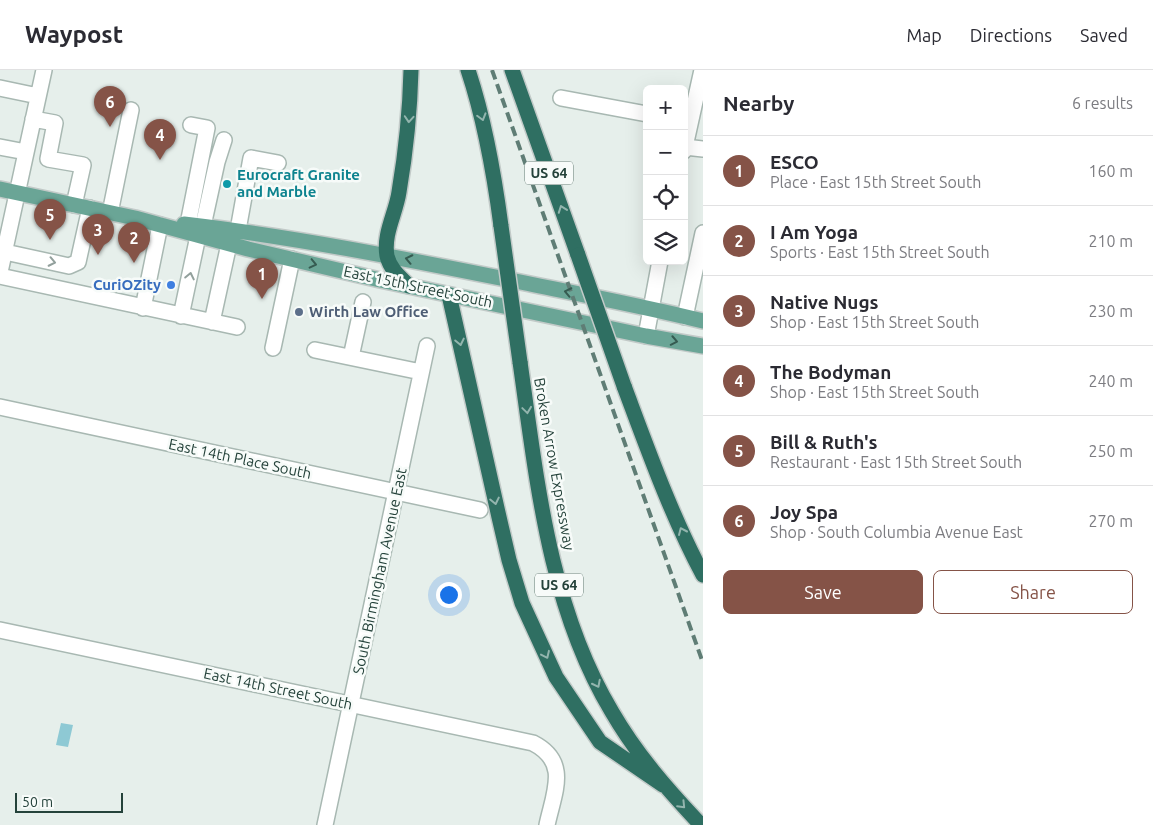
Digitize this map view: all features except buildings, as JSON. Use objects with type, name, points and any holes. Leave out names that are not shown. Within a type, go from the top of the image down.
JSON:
[{"type":"highway","points":[[409,286],[390,265],[387,255],[388,231],[399,195],[408,130],[411,70]]},
{"type":"highway","name":"Broken Arrow Expressway","points":[[468,70],[483,121],[494,175],[534,464],[548,542],[559,588],[571,625],[611,712],[639,754],[663,785],[701,825]]},
{"type":"highway","name":"US 64","points":[[512,70],[624,386],[668,498],[703,575]]},
{"type":"highway","points":[[520,91],[523,70]]},
{"type":"highway","points":[[449,294],[498,517],[522,603],[556,677],[600,742],[663,785]]},
{"type":"main road","name":"East 15th Street South","points":[[0,189],[160,225],[201,231],[238,230],[387,255],[650,308],[703,321]]},
{"type":"main road","name":"East 15th Street South","points":[[135,218],[188,224],[229,244],[409,286],[646,336],[703,346]]},
{"type":"street","points":[[44,70],[0,274],[143,308],[237,327]]},
{"type":"street","points":[[688,118],[702,70]]},
{"type":"street","points":[[0,88],[38,96]]},
{"type":"street","points":[[561,98],[643,113]]},
{"type":"street","points":[[110,213],[131,110]]},
{"type":"street","points":[[33,120],[55,123],[48,159],[83,166],[74,205]]},
{"type":"street","points":[[188,224],[207,128],[191,125]]},
{"type":"street","points":[[181,316],[217,162],[224,140]]},
{"type":"street","points":[[0,147],[49,152]]},
{"type":"street","points":[[688,149],[703,149]]},
{"type":"street","points":[[238,230],[251,158],[278,163]]},
{"type":"street","points":[[5,252],[69,266],[74,265],[78,262],[90,208]]},
{"type":"street","points":[[143,308],[160,225]]},
{"type":"street","points":[[685,317],[703,233]]},
{"type":"street","points":[[212,322],[229,244]]},
{"type":"street","points":[[273,348],[292,259]]},
{"type":"street","points":[[646,336],[659,265]]},
{"type":"street","points":[[350,357],[363,302]]},
{"type":"street","name":"South Birmingham Avenue East","points":[[325,825],[427,346]]},
{"type":"street","points":[[315,350],[421,372]]},
{"type":"street","name":"East 14th Place South","points":[[0,407],[480,510]]},
{"type":"street","name":"East 14th Street South","points":[[0,630],[534,743],[552,757],[556,768],[557,779],[547,825]]},
{"type":"water","points":[[61,723],[73,725],[68,747],[56,745]]},
{"type":"railway","points":[[492,70],[703,663]]},
{"type":"place","name":"Joy Spa","points":[[110,127]]},
{"type":"place","name":"The Bodyman","points":[[160,160]]},
{"type":"place","name":"Eurocraft Granite and Marble","points":[[227,184]]},
{"type":"place","name":"Bill & Ruth's","points":[[50,240]]},
{"type":"place","name":"Native Nugs","points":[[98,255]]},
{"type":"place","name":"I Am Yoga","points":[[134,263]]},
{"type":"place","name":"CuriOZity","points":[[171,285]]},
{"type":"place","name":"ESCO","points":[[262,299]]},
{"type":"place","name":"Wirth Law Office","points":[[299,312]]}]
